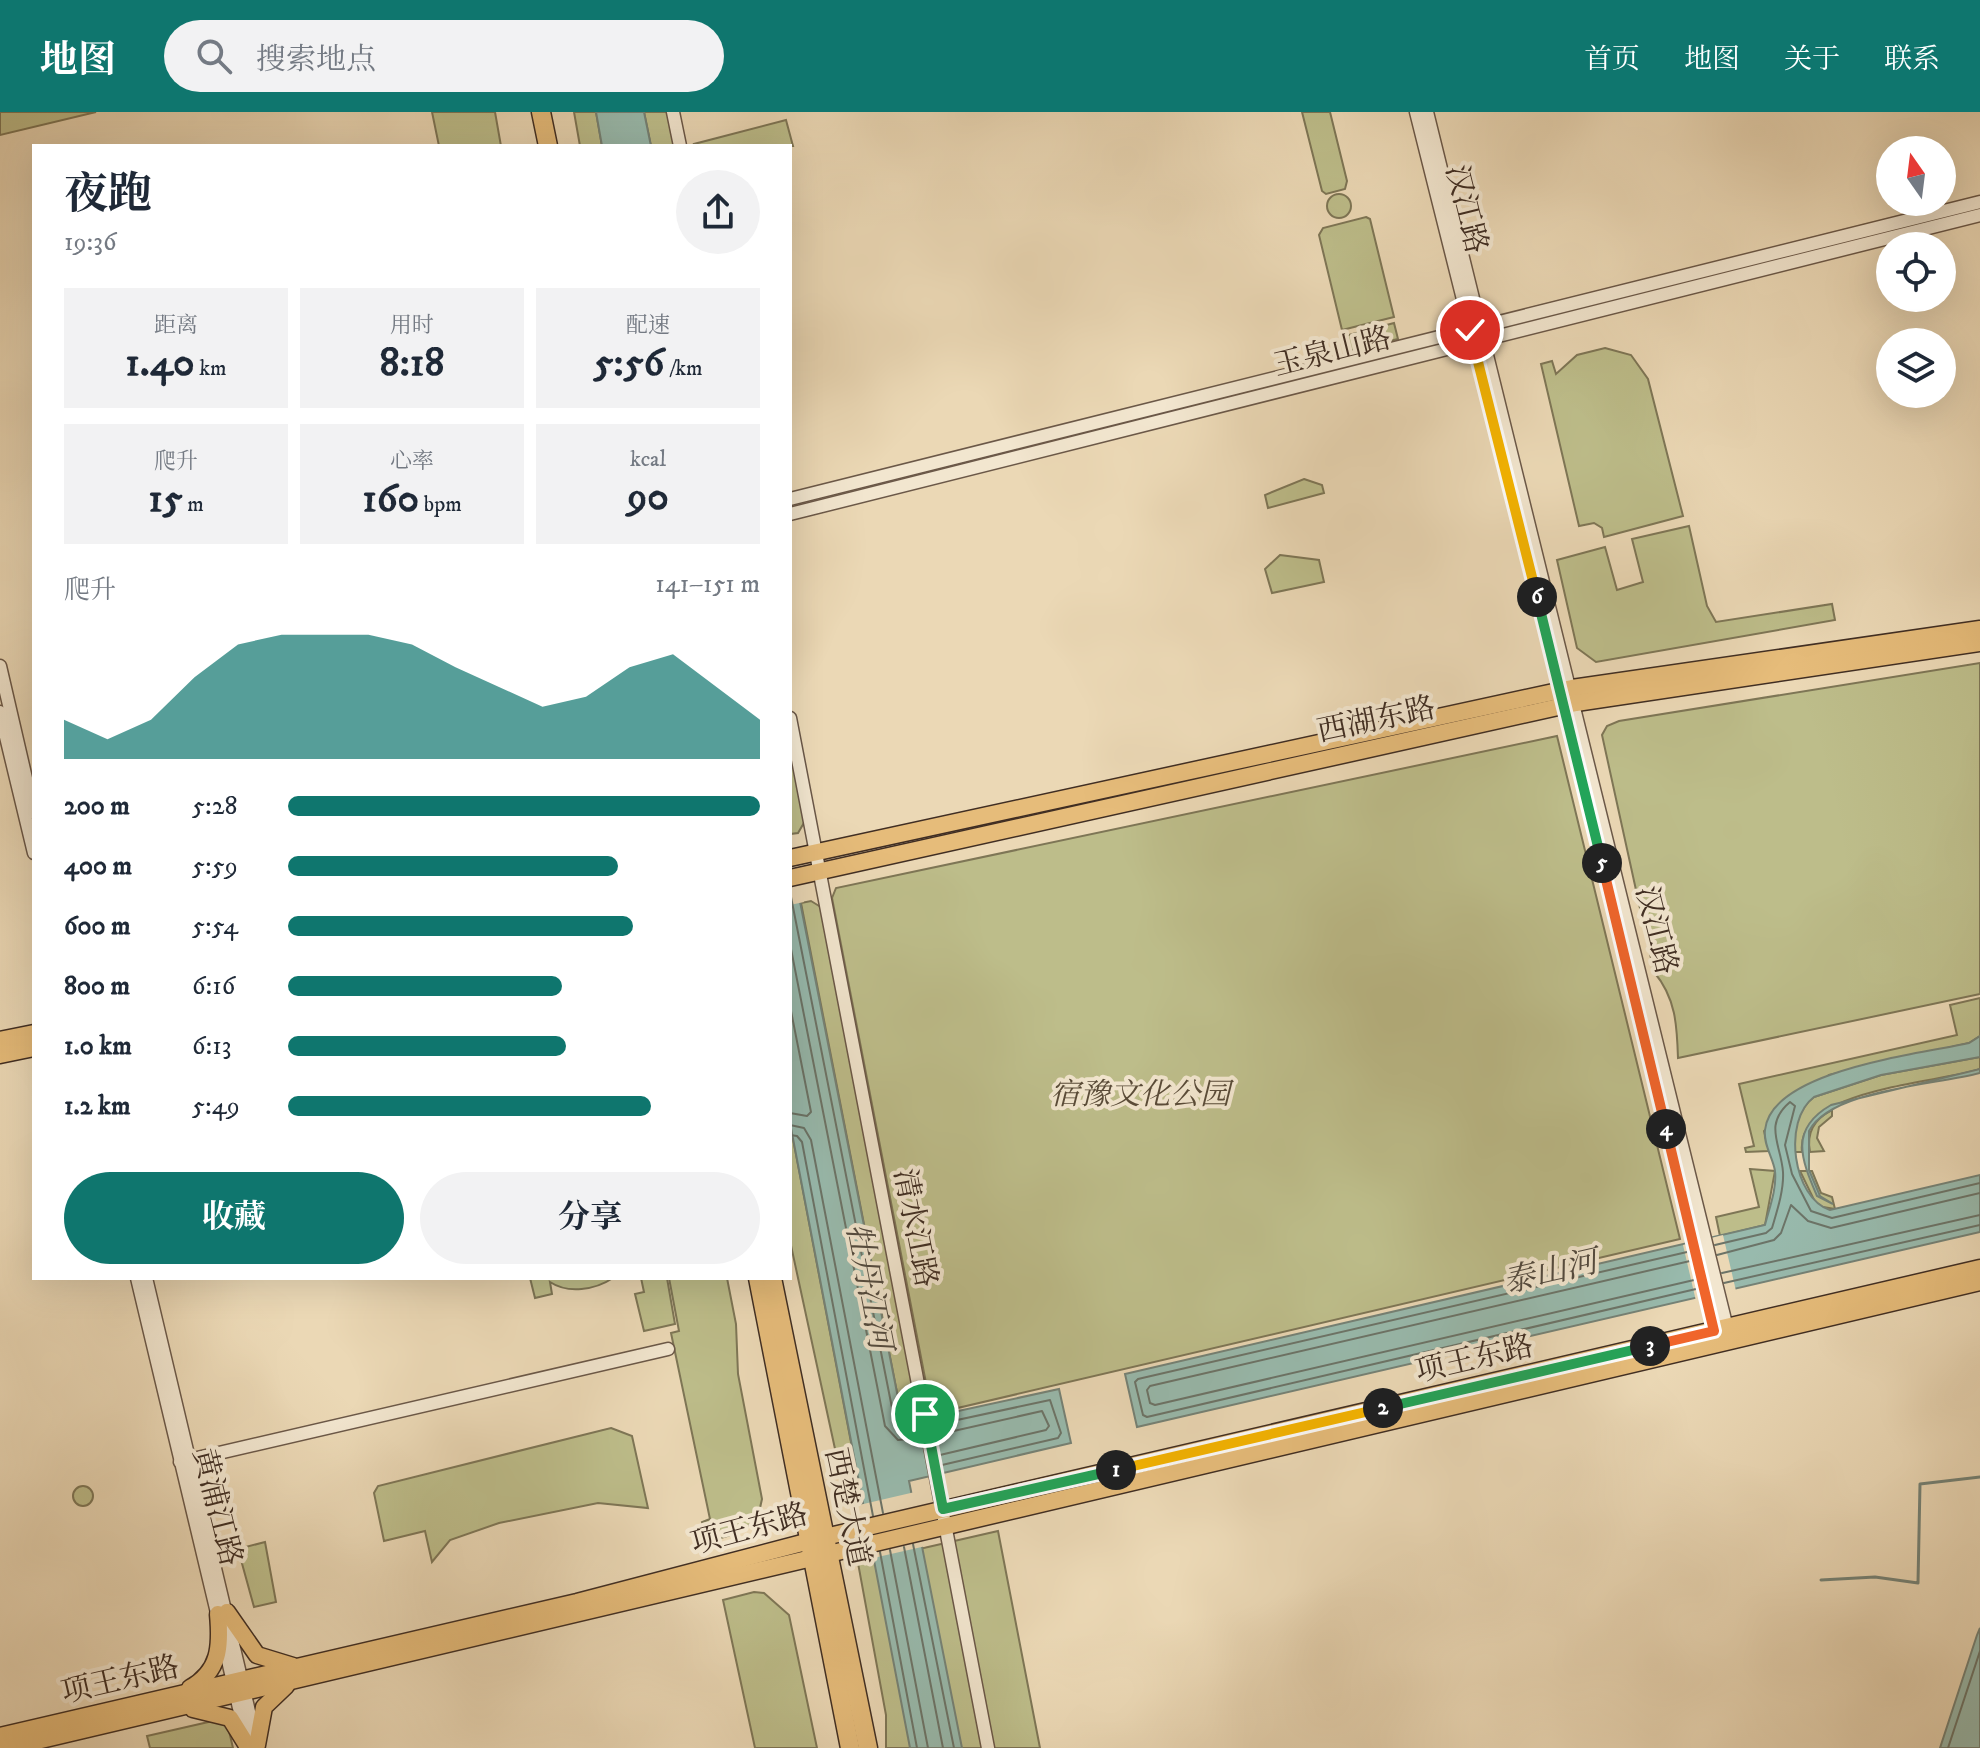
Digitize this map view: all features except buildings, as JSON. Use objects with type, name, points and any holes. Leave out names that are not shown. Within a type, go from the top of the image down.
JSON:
[{"type":"highway","points":[[530,112],[536,144]]},
{"type":"highway","points":[[541,112],[548,144]]},
{"type":"highway","name":"西楚大道","points":[[758,1280],[868,1748]]},
{"type":"highway","name":"西楚大道","points":[[772,1280],[850,1748]]},
{"type":"main road","name":"西湖东路","points":[[804,865],[1568,697],[1980,629]]},
{"type":"main road","name":"西湖东路","points":[[1568,697],[1980,643]]},
{"type":"main road","points":[[0,1038],[32,1033]]},
{"type":"main road","points":[[0,1057],[32,1051]]},
{"type":"main road","name":"项王东路","points":[[819,1547],[851,1550],[947,1527],[1722,1336],[1980,1268]]},
{"type":"main road","name":"项王东路","points":[[0,1736],[174,1702],[299,1673],[577,1602],[819,1547],[848,1531],[943,1509],[1722,1336],[1980,1282]]},
{"type":"main road","points":[[222,1613],[257,1655],[299,1673],[280,1688],[264,1707],[253,1747]]},
{"type":"main road","points":[[174,1702],[214,1666],[221,1642],[222,1613]]},
{"type":"main road","points":[[174,1702],[225,1715],[253,1747]]},
{"type":"main road","name":"项王东路","points":[[7,1748],[174,1702]]},
{"type":"street","points":[[673,112],[680,144]]},
{"type":"street","name":"汉江路","points":[[1416,112],[1477,335],[1568,697],[1722,1336]]},
{"type":"street","name":"汉江路","points":[[1427,112],[1477,335]]},
{"type":"street","name":"玉泉山路","points":[[792,513],[1980,202]]},
{"type":"street","name":"玉泉山路","points":[[792,499],[1980,215]]},
{"type":"street","points":[[0,666],[32,804]]},
{"type":"street","points":[[0,712],[32,845]]},
{"type":"street","name":"清水江路","points":[[792,739],[804,865],[939,1481],[988,1748]]},
{"type":"street","points":[[0,1038],[32,1025]]},
{"type":"street","name":"黄浦江路","points":[[138,1280],[253,1747]]},
{"type":"street","name":"黄浦江路","points":[[146,1280],[184,1460]]},
{"type":"street","points":[[184,1460],[668,1349]]},
{"type":"green space","points":[[0,112],[96,112],[0,135]]},
{"type":"green space","points":[[432,112],[495,112],[501,144],[439,144]]},
{"type":"green space","points":[[574,112],[596,112],[602,144],[580,144]]},
{"type":"green space","points":[[644,112],[671,112],[677,144],[651,144]]},
{"type":"green space","points":[[1302,112],[1330,112],[1347,181],[1345,189],[1326,194],[1322,191]]},
{"type":"green space","points":[[786,120],[793,146],[792,144],[694,144]]},
{"type":"green space","points":[[1339,194],[1350,201],[1351,206],[1344,217],[1339,218],[1328,211],[1327,206],[1334,195]]},
{"type":"green space","points":[[1366,217],[1370,219],[1394,317],[1342,330],[1319,235],[1323,228]]},
{"type":"green space","points":[[1394,323],[1398,339],[1348,351],[1345,336]]},
{"type":"green space","points":[[1605,348],[1631,355],[1648,379],[1683,516],[1604,537],[1602,528],[1594,523],[1579,526],[1541,364],[1552,361],[1556,374],[1577,355]]},
{"type":"green space","points":[[1304,479],[1322,485],[1324,493],[1268,508],[1265,495]]},
{"type":"green space","points":[[1689,526],[1707,606],[1716,622],[1832,604],[1835,620],[1596,662],[1577,648],[1557,560],[1605,547],[1617,590],[1643,582],[1632,539]]},
{"type":"green space","points":[[1280,555],[1319,560],[1324,582],[1272,593],[1265,569]]},
{"type":"green space","points":[[1980,663],[1980,994],[1678,1058],[1674,1013],[1667,992],[1654,972],[1602,735],[1607,726],[1619,721]]},
{"type":"green space","name":"宿豫文化公园","points":[[1557,736],[1680,1239],[932,1414],[832,898],[836,888]]},
{"type":"green space","points":[[792,743],[805,821],[798,833],[792,834]]},
{"type":"green space","points":[[811,901],[824,909],[922,1419],[903,1423],[801,903]]},
{"type":"green space","points":[[1980,998],[1980,1036],[1969,1043],[1829,1075],[1764,1131],[1769,1151],[1746,1152],[1745,1148],[1754,1146],[1739,1084],[1957,1035],[1950,1005]]},
{"type":"green space","points":[[1980,1057],[1980,1069],[1872,1092],[1844,1102],[1821,1114],[1806,1131],[1802,1152],[1795,1152],[1797,1122],[1804,1107],[1814,1097],[1881,1075]]},
{"type":"green space","points":[[1832,1110],[1832,1116],[1819,1127],[1817,1138],[1824,1151],[1810,1152],[1809,1138],[1813,1127]]},
{"type":"green space","points":[[792,1133],[863,1505],[852,1505],[845,1495],[792,1250]]},
{"type":"green space","points":[[1750,1169],[1775,1171],[1765,1225],[1720,1236],[1716,1217],[1759,1207]]},
{"type":"green space","points":[[1800,1171],[1812,1171],[1821,1193],[1832,1197],[1835,1209],[1817,1206]]},
{"type":"green space","points":[[530,1280],[609,1280],[582,1289],[565,1288],[550,1282],[552,1294],[535,1298]]},
{"type":"green space","points":[[641,1280],[667,1280],[675,1324],[644,1331],[635,1294],[644,1292]]},
{"type":"green space","points":[[669,1280],[727,1280],[736,1324],[738,1374],[762,1499],[750,1525],[735,1534],[707,1542],[702,1522],[710,1519],[671,1333],[679,1331]]},
{"type":"green space","points":[[611,1428],[632,1436],[648,1508],[598,1503],[499,1523],[450,1540],[432,1562],[425,1531],[384,1541],[374,1493],[378,1486]]},
{"type":"green space","points":[[79,1486],[87,1486],[93,1496],[87,1506],[79,1506],[73,1500],[73,1492]]},
{"type":"green space","points":[[998,1531],[1040,1748],[886,1748],[886,1715],[858,1563]]},
{"type":"green space","points":[[265,1542],[276,1602],[254,1607],[238,1549]]},
{"type":"green space","points":[[754,1592],[764,1593],[789,1615],[817,1748],[755,1748],[723,1600]]},
{"type":"green space","points":[[226,1718],[233,1748],[150,1748],[147,1736]]},
{"type":"water","points":[[596,112],[644,112],[651,144],[602,144]]},
{"type":"water","name":"牡丹江河","points":[[792,861],[903,1423],[1059,1389],[1071,1443],[909,1481],[962,1748],[910,1748],[792,1133]]},
{"type":"water","points":[[1980,1036],[1980,1057],[1881,1075],[1814,1097],[1804,1108],[1795,1140],[1800,1175],[1807,1191],[1817,1203],[1830,1210],[1980,1175],[1980,1232],[1137,1427],[1125,1374],[1765,1225],[1775,1178],[1765,1140],[1765,1130],[1773,1109],[1793,1093],[1819,1079],[1851,1068],[1969,1043]]},
{"type":"water","points":[[1980,1069],[1980,1073],[1905,1087]]},
{"type":"water","points":[[1859,1098],[1821,1117],[1809,1131],[1809,1170],[1820,1196],[1833,1204],[1817,1196],[1811,1182],[1803,1157],[1804,1135],[1818,1114],[1831,1105]]},
{"type":"water","points":[[1980,1628],[1980,1748],[1940,1748],[1977,1635]]},
{"type":"pier","points":[[792,848],[794,850],[804,902],[792,905]]},
{"type":"pier","points":[[1723,1235],[1736,1291],[1696,1301],[1683,1245]]},
{"type":"pier","points":[[915,1492],[926,1546],[869,1559],[859,1505]]},
{"type":"waterway","points":[[1821,1580],[1875,1577],[1918,1583],[1920,1484],[1980,1477]]},
{"type":"route","points":[[925,1414],[943,1509],[1714,1331],[1565,706],[1470,330]]},
{"type":"water label","name":"泰山河","points":[[1550,1271]]}]
